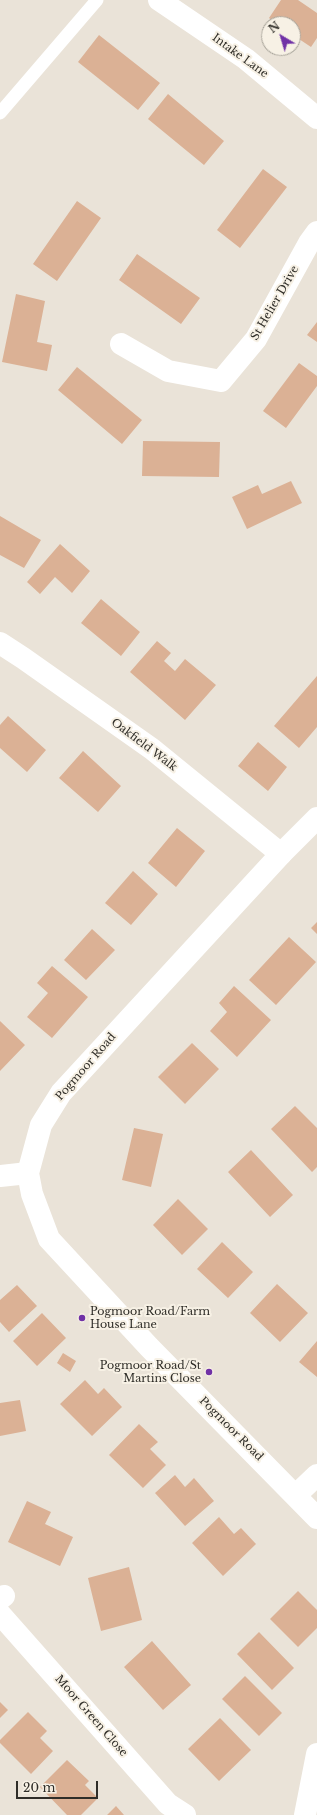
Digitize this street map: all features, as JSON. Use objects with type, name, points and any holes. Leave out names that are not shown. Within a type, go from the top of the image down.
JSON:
[{"type":"street","name":"Intake Lane","points":[[159,0],[246,59],[317,118]]},
{"type":"street","name":"St Helier Drive","points":[[121,344],[168,371],[221,381],[256,339],[309,243],[317,232]]},
{"type":"street","name":"Oakfield Walk","points":[[0,643],[152,749],[281,854]]},
{"type":"street","name":"Pogmoor Road","points":[[317,818],[281,854],[61,1093],[42,1125],[28,1173],[32,1194],[49,1239],[149,1347],[317,1518]]},
{"type":"street","points":[[0,1176],[28,1173]]},
{"type":"street","points":[[296,1496],[317,1475]]},
{"type":"street","name":"Moor Green Close","points":[[1,1603],[168,1804],[184,1815]]},
{"type":"street","points":[[305,1815],[317,1754]]},
{"type":"lane","points":[[0,113],[97,0]]},
{"type":"building","points":[[281,0],[298,0],[317,13],[317,38],[311,47],[301,40],[301,16],[270,16]]},
{"type":"building","points":[[99,35],[160,83],[138,110],[78,62]]},
{"type":"building","points":[[168,94],[224,141],[204,165],[148,119]]},
{"type":"building","points":[[263,169],[287,187],[240,248],[217,230]]},
{"type":"building","points":[[77,201],[101,218],[57,281],[33,264]]},
{"type":"building","points":[[137,254],[200,298],[181,324],[119,280]]},
{"type":"building","points":[[16,294],[45,301],[37,342],[52,345],[47,371],[2,362]]},
{"type":"building","points":[[317,322],[317,342],[307,335]]},
{"type":"building","points":[[299,363],[317,376],[317,386],[286,428],[263,411]]},
{"type":"building","points":[[77,367],[142,420],[122,444],[58,390]]},
{"type":"building","points":[[143,441],[220,442],[219,477],[142,476]]},
{"type":"building","points":[[291,481],[302,503],[247,529],[232,497],[258,485],[262,494]]},
{"type":"building","points":[[0,516],[41,540],[24,568],[0,555]]},
{"type":"building","points":[[60,544],[90,571],[72,593],[55,577],[40,594],[27,582]]},
{"type":"building","points":[[101,599],[140,632],[121,656],[81,623]]},
{"type":"building","points":[[157,641],[171,653],[164,661],[175,671],[185,659],[216,685],[185,720],[130,672]]},
{"type":"building","points":[[317,676],[317,727],[299,748],[274,726]]},
{"type":"building","points":[[8,716],[46,750],[27,772],[0,748],[0,725]]},
{"type":"building","points":[[258,742],[287,767],[268,791],[238,766]]},
{"type":"building","points":[[83,751],[121,786],[98,812],[59,778]]},
{"type":"building","points":[[177,828],[205,851],[176,887],[148,863]]},
{"type":"building","points":[[133,871],[158,894],[131,925],[105,903]]},
{"type":"building","points":[[317,922],[317,934],[311,928]]},
{"type":"building","points":[[92,929],[115,950],[86,980],[64,960]]},
{"type":"building","points":[[289,937],[316,962],[276,1005],[249,980]]},
{"type":"building","points":[[52,966],[88,997],[52,1038],[27,1017],[48,993],[37,983]]},
{"type":"building","points":[[234,986],[271,1020],[237,1057],[210,1031],[227,1012],[219,1003]]},
{"type":"building","points":[[0,1021],[25,1045],[0,1071]]},
{"type":"building","points":[[192,1043],[219,1069],[185,1104],[158,1077]]},
{"type":"building","points":[[295,1106],[317,1128],[317,1167],[312,1172],[271,1129]]},
{"type":"building","points":[[134,1128],[163,1134],[151,1187],[122,1180]]},
{"type":"building","points":[[251,1150],[293,1195],[270,1217],[228,1172]]},
{"type":"building","points":[[178,1199],[208,1229],[182,1255],[153,1225]]},
{"type":"building","points":[[222,1242],[253,1272],[228,1298],[197,1269]]},
{"type":"building","points":[[277,1284],[308,1313],[280,1342],[250,1313]]},
{"type":"building","points":[[17,1285],[37,1306],[9,1332],[0,1322],[0,1300]]},
{"type":"building","points":[[42,1313],[66,1338],[37,1366],[13,1341]]},
{"type":"building","points":[[317,1341],[317,1377],[299,1362]]},
{"type":"building","points":[[63,1353],[76,1361],[70,1372],[57,1363]]},
{"type":"building","points":[[85,1380],[98,1394],[104,1388],[122,1407],[92,1436],[60,1404]]},
{"type":"building","points":[[20,1400],[26,1431],[0,1436],[0,1403]]},
{"type":"building","points":[[139,1424],[158,1442],[150,1449],[166,1465],[143,1488],[109,1455]]},
{"type":"building","points":[[175,1475],[185,1487],[194,1478],[214,1501],[185,1526],[155,1493]]},
{"type":"building","points":[[27,1501],[51,1512],[45,1524],[73,1537],[60,1566],[8,1542]]},
{"type":"building","points":[[219,1517],[234,1534],[241,1528],[256,1544],[223,1576],[192,1543]]},
{"type":"building","points":[[129,1567],[142,1620],[101,1631],[88,1578]]},
{"type":"building","points":[[298,1591],[317,1610],[317,1628],[298,1647],[270,1619]]},
{"type":"building","points":[[259,1632],[294,1668],[272,1690],[237,1654]]},
{"type":"building","points":[[152,1641],[191,1685],[163,1710],[124,1667]]},
{"type":"building","points":[[245,1676],[282,1713],[259,1736],[222,1699]]},
{"type":"building","points":[[0,1702],[8,1710],[0,1718]]},
{"type":"building","points":[[28,1712],[47,1731],[40,1738],[53,1751],[31,1774],[0,1743],[0,1740]]},
{"type":"building","points":[[220,1718],[251,1750],[219,1781],[188,1749]]},
{"type":"building","points":[[67,1760],[89,1781],[85,1785],[98,1798],[81,1815],[67,1815],[40,1787]]},
{"type":"building","points":[[116,1806],[124,1815],[107,1815]]},
{"type":"place","name":"Pogmoor Road/Farm House Lane","points":[[82,1318]]},
{"type":"place","name":"Pogmoor Road/St Martins Close","points":[[209,1372]]}]
